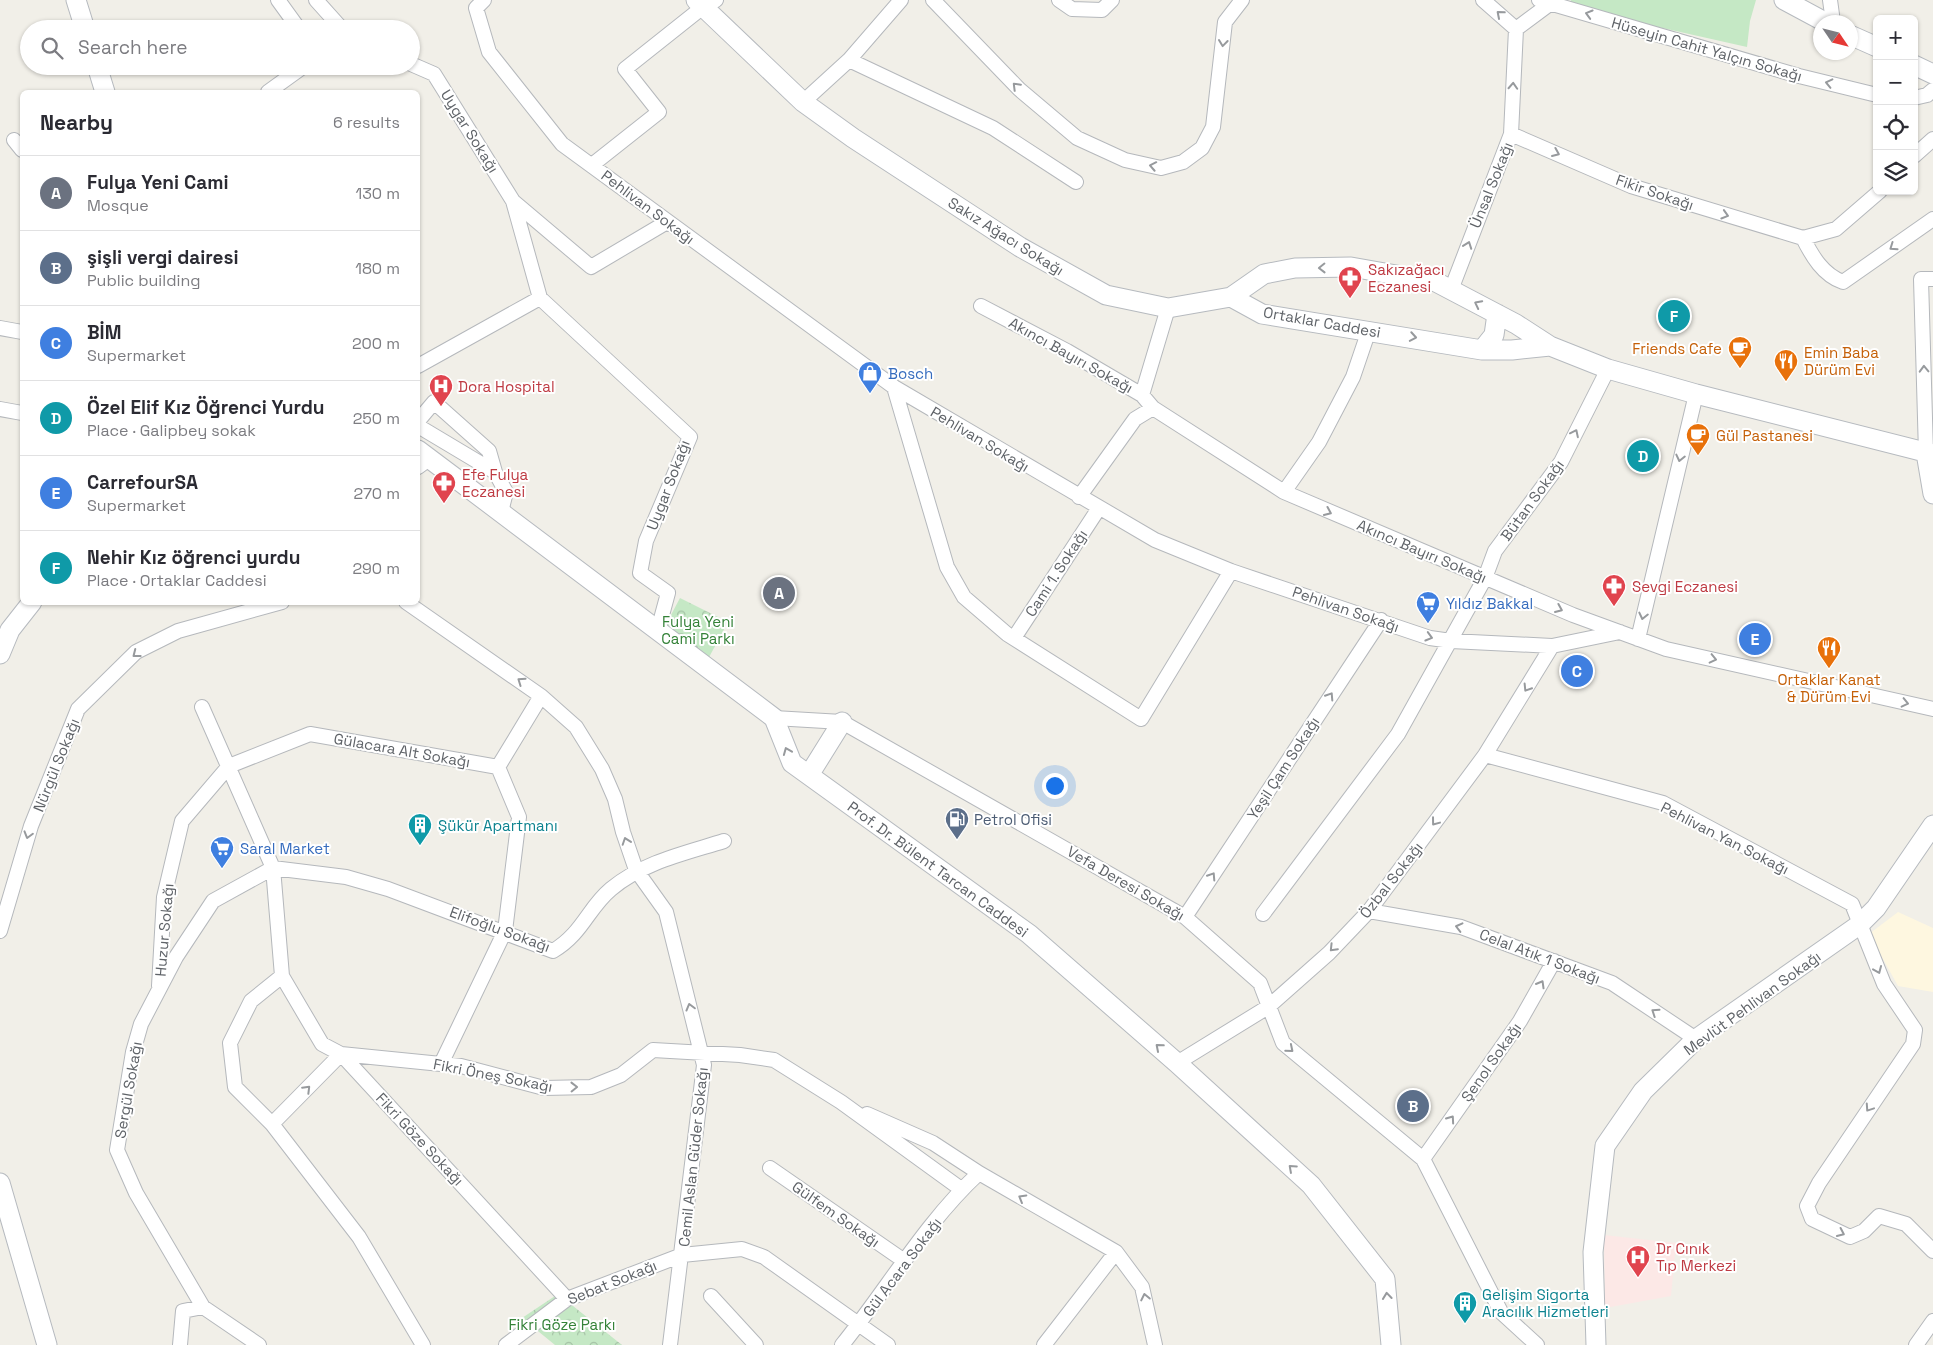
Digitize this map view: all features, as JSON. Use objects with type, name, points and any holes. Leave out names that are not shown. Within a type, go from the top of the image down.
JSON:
[{"type":"street","points":[[76,0],[82,20]]},
{"type":"street","points":[[278,0],[292,20]]},
{"type":"street","points":[[316,0],[334,20]]},
{"type":"street","name":"Pehlivan Sokağı","points":[[484,0],[476,8],[489,52],[562,144],[666,222],[894,387],[1155,540],[1231,571],[1430,638],[1451,642],[1552,646],[1620,632]]},
{"type":"street","points":[[803,102],[849,60],[901,0]]},
{"type":"street","points":[[933,0],[1019,90],[1077,138],[1125,160],[1161,168],[1183,162],[1202,148],[1213,127],[1225,22],[1242,0]]},
{"type":"street","points":[[1059,0],[1072,8],[1102,10],[1112,0]]},
{"type":"street","points":[[1483,0],[1516,29],[1545,2]]},
{"type":"street","points":[[1784,0],[1813,16]]},
{"type":"street","points":[[1830,0],[1832,15]]},
{"type":"street","points":[[592,165],[659,112],[625,69],[705,2]]},
{"type":"street","name":"Sakız Ağacı Sokağı","points":[[705,2],[803,102],[1020,247],[1106,295],[1168,308],[1231,297]]},
{"type":"street","name":"Hüseyin Cahit Yalçın Sokağı","points":[[1545,2],[1799,76],[1873,94]]},
{"type":"street","name":"Ünsal Sokağı","points":[[1451,290],[1511,134],[1516,29]]},
{"type":"street","points":[[1858,39],[1873,46]]},
{"type":"street","points":[[849,60],[993,128],[1076,182]]},
{"type":"street","points":[[1918,67],[1933,74]]},
{"type":"street","name":"Uygar Sokağı","points":[[420,68],[434,74],[513,201],[540,298],[690,437],[646,541],[640,573],[668,593],[658,630]]},
{"type":"street","points":[[100,75],[104,90]]},
{"type":"street","points":[[271,90],[292,75]]},
{"type":"street","points":[[1918,97],[1927,95],[1933,90]]},
{"type":"street","name":"Fikir Sokağı","points":[[1511,134],[1631,186],[1803,238]]},
{"type":"street","points":[[1918,152],[1933,139]]},
{"type":"street","points":[[1875,195],[1836,229],[1803,238],[1812,257],[1832,278],[1843,282],[1933,219]]},
{"type":"street","points":[[513,201],[591,267],[666,222]]},
{"type":"street","name":"Ortaklar Caddesi","points":[[1550,346],[1482,350],[1262,314],[1231,297],[1264,274],[1295,268],[1351,267],[1436,282],[1497,314],[1550,346],[1608,369],[1696,394],[1930,453]]},
{"type":"street","points":[[1933,279],[1921,279],[1933,494]]},
{"type":"street","points":[[420,365],[540,298]]},
{"type":"street","name":"Akıncı Bayırı Sokağı","points":[[981,306],[1067,351],[1142,394],[1153,408],[1284,492],[1485,578],[1666,649],[1933,709]]},
{"type":"street","points":[[1142,394],[1168,308]]},
{"type":"street","points":[[1482,350],[1494,335],[1497,314]]},
{"type":"street","points":[[0,328],[20,332]]},
{"type":"street","points":[[1284,492],[1320,442],[1353,377],[1369,330]]},
{"type":"street","name":"Bütan Sokağı","points":[[1263,914],[1398,734],[1485,578],[1495,551],[1561,462],[1608,369]]},
{"type":"street","points":[[894,387],[947,566],[964,597],[1014,638],[1140,719],[1231,571]]},
{"type":"street","points":[[1638,639],[1696,394]]},
{"type":"street","points":[[420,419],[434,402],[489,451],[495,472],[506,492],[501,512]]},
{"type":"street","points":[[1079,497],[1135,419],[1153,408]]},
{"type":"street","points":[[0,409],[20,413]]},
{"type":"street","points":[[420,427],[495,472]]},
{"type":"street","points":[[421,459],[501,512],[774,718]]},
{"type":"street","name":"Cami 1. Sokağı","points":[[1014,638],[1099,508]]},
{"type":"street","points":[[0,654],[10,630],[30,605]]},
{"type":"street","name":"Nürgül Sokağı","points":[[0,931],[31,826],[78,709],[136,652],[178,631],[271,605]]},
{"type":"street","name":"Cemil Aslan Güder Sokağı","points":[[410,605],[541,696],[576,727],[602,769],[615,798],[636,870],[666,912],[704,1065],[670,1345]]},
{"type":"street","name":"Yeşil Çam Sokağı","points":[[1185,917],[1381,620]]},
{"type":"street","name":"Özbal Sokağı","points":[[1177,1063],[1268,1007],[1329,953],[1369,911],[1485,755],[1552,646]]},
{"type":"street","points":[[441,1064],[505,930],[519,817],[498,767],[541,696]]},
{"type":"street","points":[[202,707],[273,868],[282,976],[251,1001],[230,1043],[235,1087],[272,1124],[359,1237],[423,1345]]},
{"type":"street","name":"Vefa Deresi Sokağı","points":[[774,718],[842,722],[1185,917],[1260,983],[1283,1043],[1423,1159],[1501,1312],[1537,1345]]},
{"type":"street","name":"Prof. Dr. Bülent Tarcan Caddesi","points":[[774,718],[792,762],[1029,934],[1177,1063],[1311,1185],[1385,1279],[1391,1345]]},
{"type":"street","points":[[809,776],[842,722]]},
{"type":"street","name":"Gülacara Alt Sokağı","points":[[229,766],[310,734],[498,767]]},
{"type":"street","name":"Pehlivan Yan Sokağı","points":[[1485,755],[1663,804],[1852,904],[1884,984],[1915,1030],[1913,1044],[1819,1184],[1807,1206],[1812,1219],[1850,1237],[1864,1231],[1879,1216],[1906,1224],[1933,1251]]},
{"type":"street","name":"Huzur Sokağı","points":[[158,992],[164,897],[182,820],[229,766]]},
{"type":"street","name":"Mevlüt Pehlivan Sokağı","points":[[1596,1345],[1592,1252],[1604,1146],[1643,1091],[1696,1039],[1859,925],[1876,908],[1933,825]]},
{"type":"street","name":"Elifoğlu Sokağı","points":[[273,868],[346,877],[388,889],[505,930],[554,950],[569,941],[609,890],[636,870],[724,841]]},
{"type":"street","name":"Sergül Sokağı","points":[[259,1345],[203,1307],[136,1193],[117,1150],[133,1052],[141,1024],[176,957],[213,901],[273,868]]},
{"type":"street","name":"Celal Atık 1 Sokağı","points":[[1369,911],[1461,927],[1612,983],[1696,1039]]},
{"type":"street","name":"Şenol Sokağı","points":[[1423,1159],[1520,1021],[1554,961]]},
{"type":"street","name":"Fikri Göze Sokağı","points":[[282,976],[322,1044],[341,1054],[566,1299]]},
{"type":"street","name":"Fikri Öneş Sokağı","points":[[341,1054],[461,1066],[544,1088],[591,1087],[621,1074],[653,1050],[740,1055],[774,1060],[841,1102]]},
{"type":"street","points":[[272,1124],[341,1054]]},
{"type":"street","points":[[841,1102],[933,1143],[979,1173],[1116,1252],[1142,1287],[1155,1345]]},
{"type":"street","points":[[841,1102],[961,1189]]},
{"type":"street","name":"Gülfem Sokağı","points":[[770,1168],[903,1260]]},
{"type":"street","name":"Gül Acara Sokağı","points":[[842,1345],[860,1324],[903,1260],[961,1189],[979,1173]]},
{"type":"street","points":[[0,1183],[47,1345]]},
{"type":"street","name":"Sebat Sokağı","points":[[506,1345],[566,1299],[682,1255],[742,1249],[764,1257],[888,1345]]},
{"type":"street","points":[[1044,1345],[1116,1252]]},
{"type":"street","points":[[711,1296],[756,1345]]},
{"type":"street","points":[[180,1345],[183,1311],[203,1307]]},
{"type":"street","points":[[1916,1345],[1933,1321]]},
{"type":"shaded area","points":[[1898,912],[1933,928],[1933,992],[1898,986],[1869,934]]},
{"type":"shaded area","name":"Dr Cınık Tıp Merkezi","points":[[1604,1235],[1676,1243],[1671,1296],[1605,1308]]},
{"type":"green space","points":[[1571,0],[1756,0],[1750,21],[1747,47],[1569,7]]},
{"type":"green space","name":"Fulya Yeni Cami Parkı","points":[[680,598],[728,622],[707,661],[663,630]]},
{"type":"green space","name":"Fikri Göze Parkı","points":[[558,1294],[622,1345],[555,1345],[522,1318]]},
{"type":"place","name":"Sakızağacı Eczanesi","points":[[1350,299]]},
{"type":"place","name":"Nehir Kız öğrenci yurdu","points":[[1674,316]]},
{"type":"place","name":"Friends Cafe","points":[[1740,369]]},
{"type":"place","name":"Emin Baba Dürüm Evi","points":[[1786,382]]},
{"type":"place","name":"Bosch","points":[[870,394]]},
{"type":"place","name":"Dora Hospital","points":[[441,407]]},
{"type":"place","name":"Özel Elif Kız Öğrenci Yurdu","points":[[1643,456]]},
{"type":"place","name":"Gül Pastanesi","points":[[1698,456]]},
{"type":"place","name":"Efe Fulya Eczanesi","points":[[444,504]]},
{"type":"place","name":"Fulya Yeni Cami","points":[[779,593]]},
{"type":"place","name":"Sevgi Eczanesi","points":[[1614,607]]},
{"type":"place","name":"Yıldız Bakkal","points":[[1428,624]]},
{"type":"place","name":"CarrefourSA","points":[[1755,639]]},
{"type":"place","name":"Ortaklar Kanat & Dürüm Evi","points":[[1829,669]]},
{"type":"place","name":"BİM","points":[[1577,671]]},
{"type":"place","name":"Petrol Ofisi","points":[[957,840]]},
{"type":"place","name":"Şükür Apartmanı","points":[[420,846]]},
{"type":"place","name":"Saral Market","points":[[222,869]]},
{"type":"place","name":"şişli vergi dairesi","points":[[1413,1106]]},
{"type":"place","name":"Dr Cınık Tıp Merkezi","points":[[1638,1278]]},
{"type":"place","name":"Gelişim Sigorta Aracılık Hizmetleri","points":[[1465,1324]]}]
